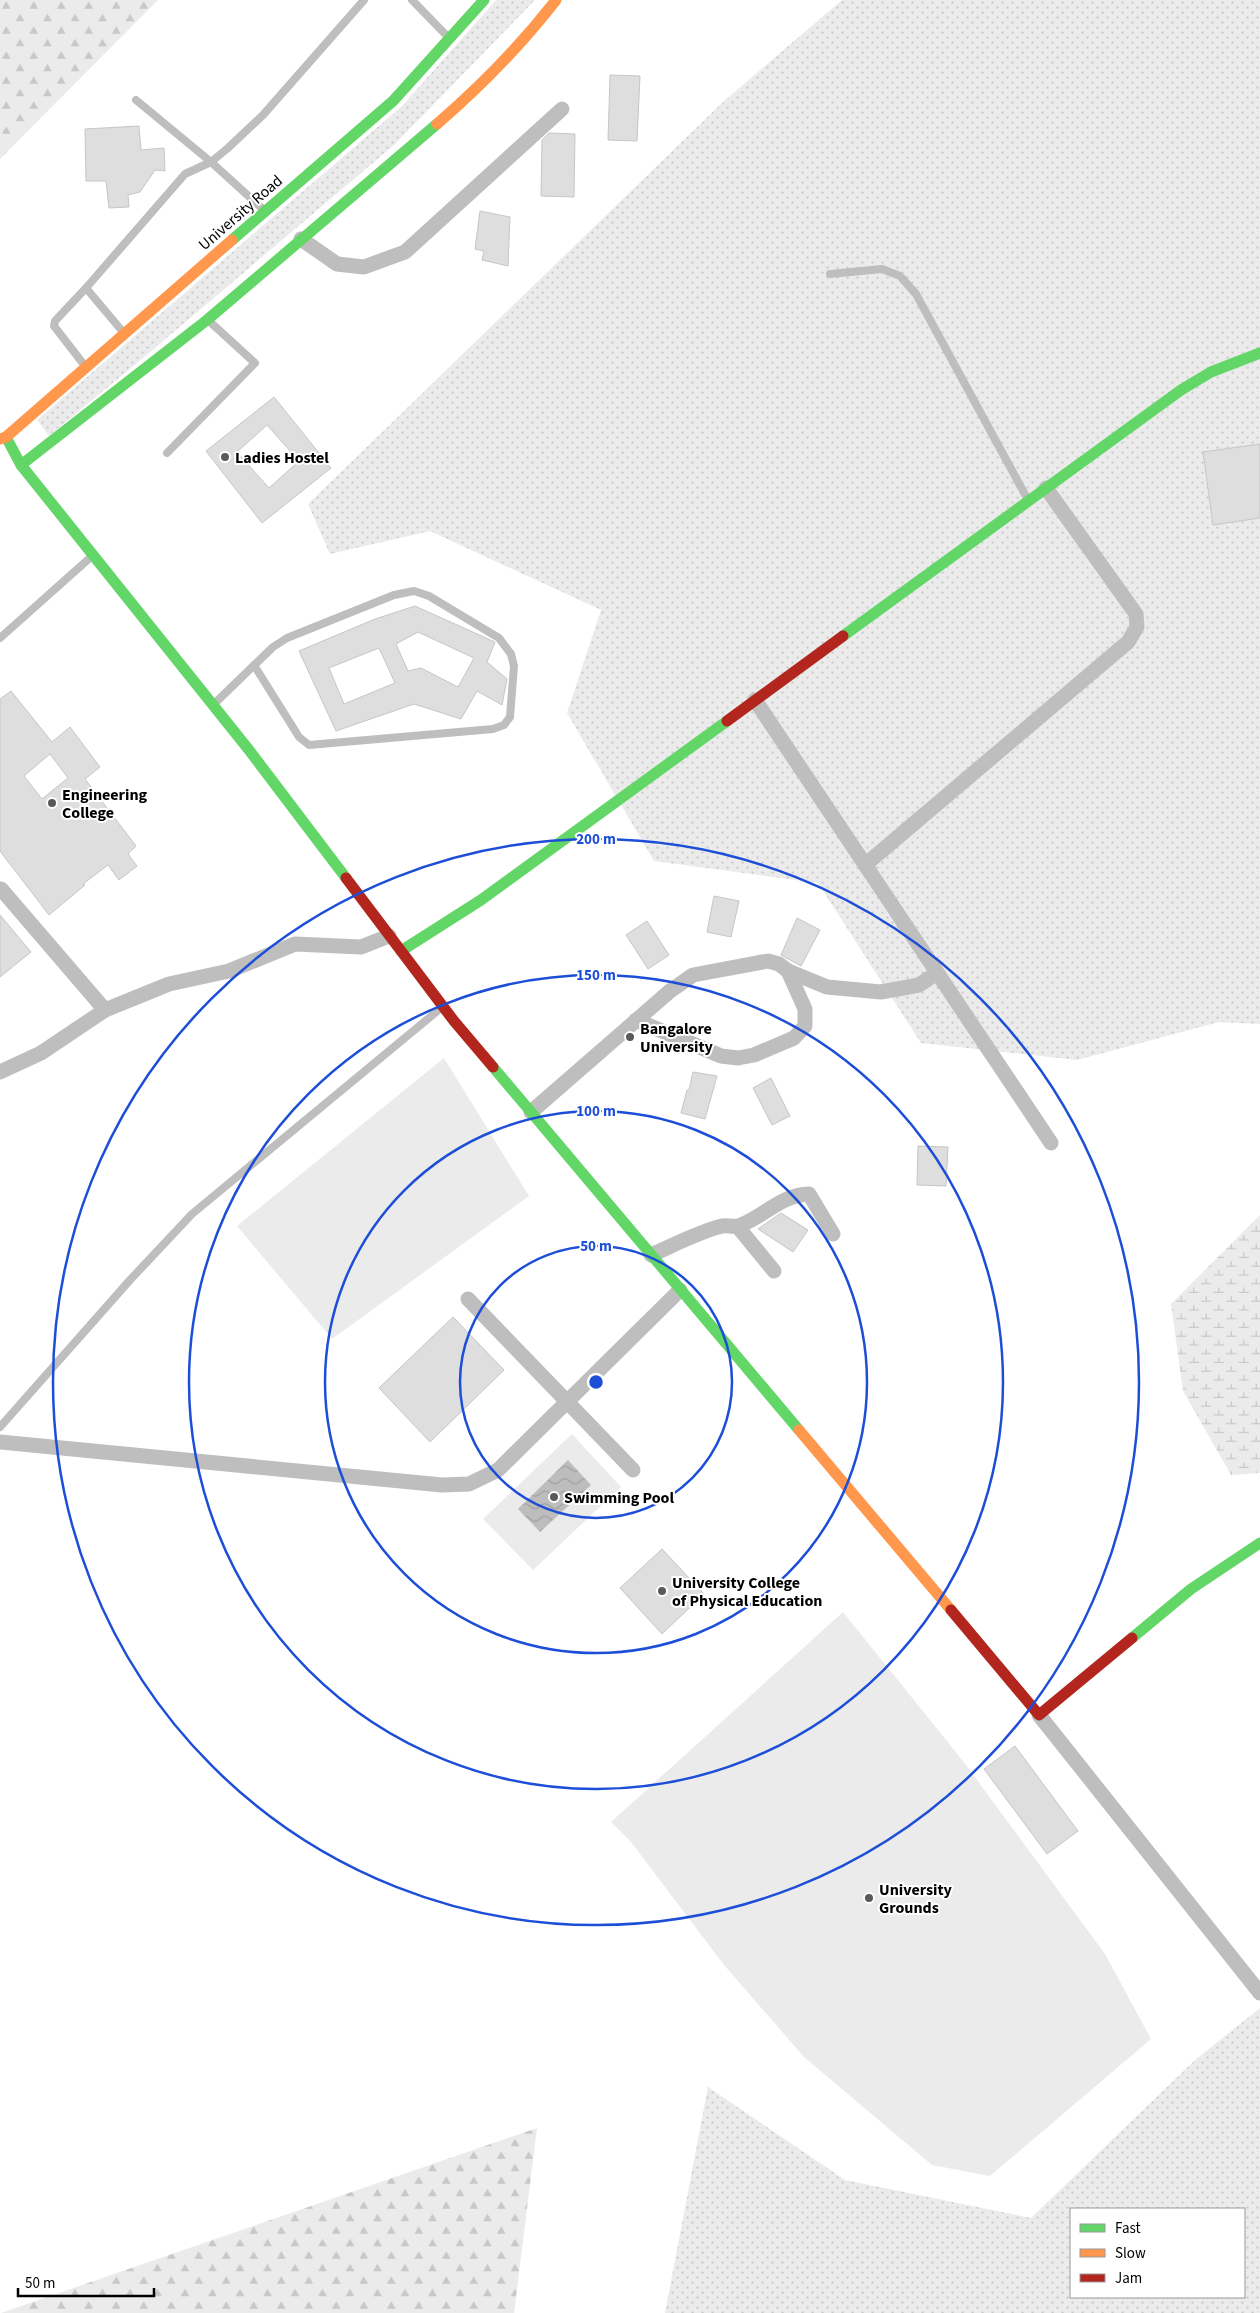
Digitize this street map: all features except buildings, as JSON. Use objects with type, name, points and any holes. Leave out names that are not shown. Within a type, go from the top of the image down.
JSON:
[{"type":"street","name":"University Road","points":[[2,439],[393,101],[484,0]]},
{"type":"street","points":[[21,465],[207,320],[467,98],[535,27],[556,0]]},
{"type":"street","points":[[301,239],[337,264],[364,268],[405,252],[562,109]]},
{"type":"street","points":[[400,951],[481,900],[1181,390],[1211,372],[1260,353]]},
{"type":"street","points":[[2,439],[213,705],[443,1007],[1039,1715],[1260,1993]]},
{"type":"street","points":[[865,865],[1128,642],[1137,627],[1136,614],[1046,488]]},
{"type":"street","points":[[755,700],[1051,1144]]},
{"type":"street","points":[[1,889],[105,1010]]},
{"type":"street","points":[[0,1072],[41,1053],[105,1010],[169,984],[229,971],[295,944],[361,947],[389,936]]},
{"type":"street","points":[[531,1112],[636,1020],[693,975],[768,961],[827,987],[881,992],[919,985],[937,973]]},
{"type":"street","points":[[636,1020],[721,1056],[738,1058],[754,1055],[794,1038],[805,1026],[805,1009],[788,971]]},
{"type":"street","points":[[651,1255],[724,1226],[738,1227],[751,1221],[774,1204],[798,1194],[810,1194],[833,1234]]},
{"type":"street","points":[[738,1227],[774,1270]]},
{"type":"street","points":[[0,1442],[442,1485],[469,1484],[498,1470],[680,1290]]},
{"type":"street","points":[[468,1299],[633,1470]]},
{"type":"street","points":[[1039,1715],[1191,1589],[1260,1543]]},
{"type":"lane","points":[[86,368],[54,326],[55,320],[86,288],[185,174],[211,162],[263,115],[364,0]]},
{"type":"lane","points":[[412,0],[449,39]]},
{"type":"lane","points":[[136,100],[211,162],[265,212]]},
{"type":"lane","points":[[830,274],[882,268],[900,276],[916,294],[1029,501]]},
{"type":"lane","points":[[86,288],[125,334]]},
{"type":"lane","points":[[167,453],[254,363],[207,320]]},
{"type":"lane","points":[[0,638],[93,555]]},
{"type":"lane","points":[[213,705],[254,665],[273,647],[287,638],[394,595],[414,591],[429,596],[499,638],[511,654],[514,666],[510,717],[504,725],[493,729],[309,745],[299,737],[254,665]]},
{"type":"lane","points":[[0,1427],[130,1280],[192,1214],[443,1007]]},
{"type":"green space","points":[[0,0],[158,0],[0,159]]},
{"type":"green space","points":[[496,0],[535,0],[394,145],[49,436],[37,420],[402,106]]},
{"type":"green space","points":[[842,0],[1260,0],[1260,1024],[1219,1022],[1077,1060],[921,1043],[818,883],[654,861],[567,713],[601,610],[430,531],[330,554],[308,504],[723,102]]},
{"type":"green space","points":[[444,1058],[529,1196],[332,1339],[237,1226]]},
{"type":"green space","points":[[1260,1215],[1260,1473],[1231,1475],[1183,1391],[1171,1304]]},
{"type":"green space","points":[[572,1434],[621,1487],[533,1570],[483,1519]]},
{"type":"green space","name":"University Grounds","points":[[843,1612],[963,1761],[1105,1954],[1151,2039],[990,2176],[932,2165],[804,2057],[724,1965],[631,1842],[611,1822]]},
{"type":"green space","points":[[1260,2008],[1260,2313],[665,2313],[708,2087],[845,2180],[1031,2218],[1194,2061]]},
{"type":"green space","points":[[537,2128],[514,2313],[1,2313]]},
{"type":"water","name":"Swimming Pool","points":[[568,1460],[591,1485],[540,1532],[518,1509]]},
{"type":"traffic: fast","points":[[232,240],[393,101],[484,0]]},
{"type":"traffic: fast","points":[[21,465],[207,320],[437,124]]},
{"type":"traffic: fast","points":[[843,636],[1181,390],[1211,372],[1260,353]]},
{"type":"traffic: fast","points":[[6,437],[21,465],[249,750],[346,878]]},
{"type":"traffic: fast","points":[[401,951],[481,900],[727,721]]},
{"type":"traffic: fast","points":[[493,1067],[799,1430]]},
{"type":"traffic: fast","points":[[1132,1638],[1191,1589],[1260,1543]]},
{"type":"traffic: slow","points":[[437,124],[500,65],[556,0]]},
{"type":"traffic: slow","points":[[0,439],[6,437],[232,240]]},
{"type":"traffic: slow","points":[[799,1430],[951,1610]]},
{"type":"traffic: jam","points":[[727,721],[843,636]]},
{"type":"traffic: jam","points":[[346,878],[454,1021],[493,1067]]},
{"type":"traffic: jam","points":[[951,1610],[1039,1715],[1132,1638]]},
{"type":"place","name":"Ladies Hostel","points":[[225,457]]},
{"type":"place","name":"Engineering College","points":[[52,803]]},
{"type":"place","name":"Bangalore University","points":[[630,1037]]},
{"type":"place","name":"Swimming Pool","points":[[554,1497]]},
{"type":"place","name":"University College of Physical Education","points":[[662,1591]]},
{"type":"place","name":"University Grounds","points":[[869,1898]]}]
